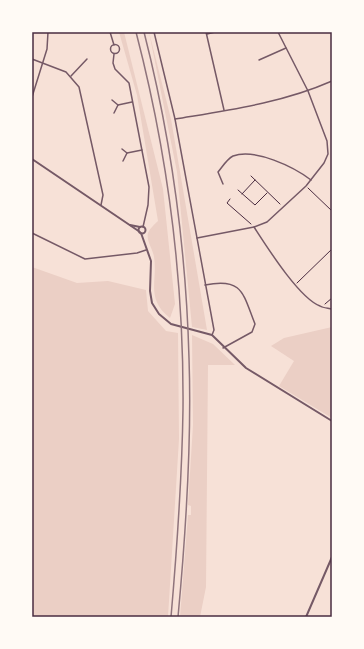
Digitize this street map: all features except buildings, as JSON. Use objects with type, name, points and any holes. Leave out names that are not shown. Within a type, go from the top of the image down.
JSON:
[{"type":"street","points":[[32,97],[48,45],[48,32]]},
{"type":"street","points":[[110,32],[114,45]]},
{"type":"street","points":[[154,32],[175,119],[214,330],[212,335]]},
{"type":"street","points":[[215,32],[206,33],[224,111]]},
{"type":"street","points":[[197,238],[254,227],[266,222],[284,208],[306,186],[324,163],[328,154],[327,141],[308,91],[278,32]]},
{"type":"street","points":[[114,45],[117,45],[120,48],[118,53],[114,54]]},
{"type":"street","points":[[114,45],[110,50],[114,54],[113,62],[115,69],[129,83],[149,187],[148,205],[140,233]]},
{"type":"street","points":[[259,60],[286,48]]},
{"type":"street","points":[[32,59],[59,68],[71,76],[79,87],[103,195],[101,205]]},
{"type":"street","points":[[71,76],[87,59]]},
{"type":"street","points":[[175,119],[282,99],[308,91],[332,81]]},
{"type":"street","points":[[112,100],[118,105]]},
{"type":"street","points":[[118,105],[132,102]]},
{"type":"street","points":[[114,113],[118,105]]},
{"type":"street","points":[[122,149],[127,153]]},
{"type":"street","points":[[123,160],[127,153],[142,150]]},
{"type":"street","points":[[223,184],[218,172],[232,157],[245,153],[260,156],[297,170],[311,180]]},
{"type":"street","points":[[32,159],[129,225],[140,233],[144,240]]},
{"type":"street","points":[[129,225],[142,227],[145,229],[144,240],[152,268],[150,291],[152,303],[158,314],[171,324],[212,335],[223,348],[246,368],[332,421]]},
{"type":"street","points":[[254,227],[306,296],[322,307],[332,309]]},
{"type":"street","points":[[140,233],[145,232]]},
{"type":"street","points":[[32,233],[85,259],[137,253],[146,250]]},
{"type":"street","points":[[205,285],[219,282],[235,286],[242,291],[255,324],[252,332],[223,348]]},
{"type":"street","points":[[306,617],[332,557]]},
{"type":"path","points":[[251,176],[284,208]]},
{"type":"path","points":[[242,194],[255,180]]},
{"type":"path","points":[[306,186],[332,211]]},
{"type":"path","points":[[238,190],[255,205],[268,192]]},
{"type":"path","points":[[230,199],[227,203],[254,227]]},
{"type":"path","points":[[296,284],[332,249]]},
{"type":"path","points":[[322,307],[332,298]]},
{"type":"shaded area","points":[[119,32],[124,32],[163,189],[175,304],[170,318],[162,311],[155,296],[154,257],[149,242],[148,233],[158,221],[137,95]]},
{"type":"shaded area","points":[[149,32],[171,119],[207,330],[192,327],[177,172]]},
{"type":"shaded area","points":[[32,267],[77,283],[108,281],[146,290],[148,311],[166,331],[178,333],[179,439],[168,617],[32,617]]},
{"type":"shaded area","points":[[332,327],[332,418],[279,386],[294,361],[271,346],[284,338]]},
{"type":"shaded area","points":[[192,335],[213,344],[235,365],[208,365],[206,587],[200,617],[180,617],[188,515],[191,515],[191,506],[188,505],[193,425]]},
{"type":"railway","points":[[136,32],[157,125],[165,172],[172,219],[181,313],[183,409],[179,513],[171,617]]},
{"type":"railway","points":[[144,32],[162,112],[176,194],[181,234],[187,317],[190,423],[186,520],[178,617]]}]
